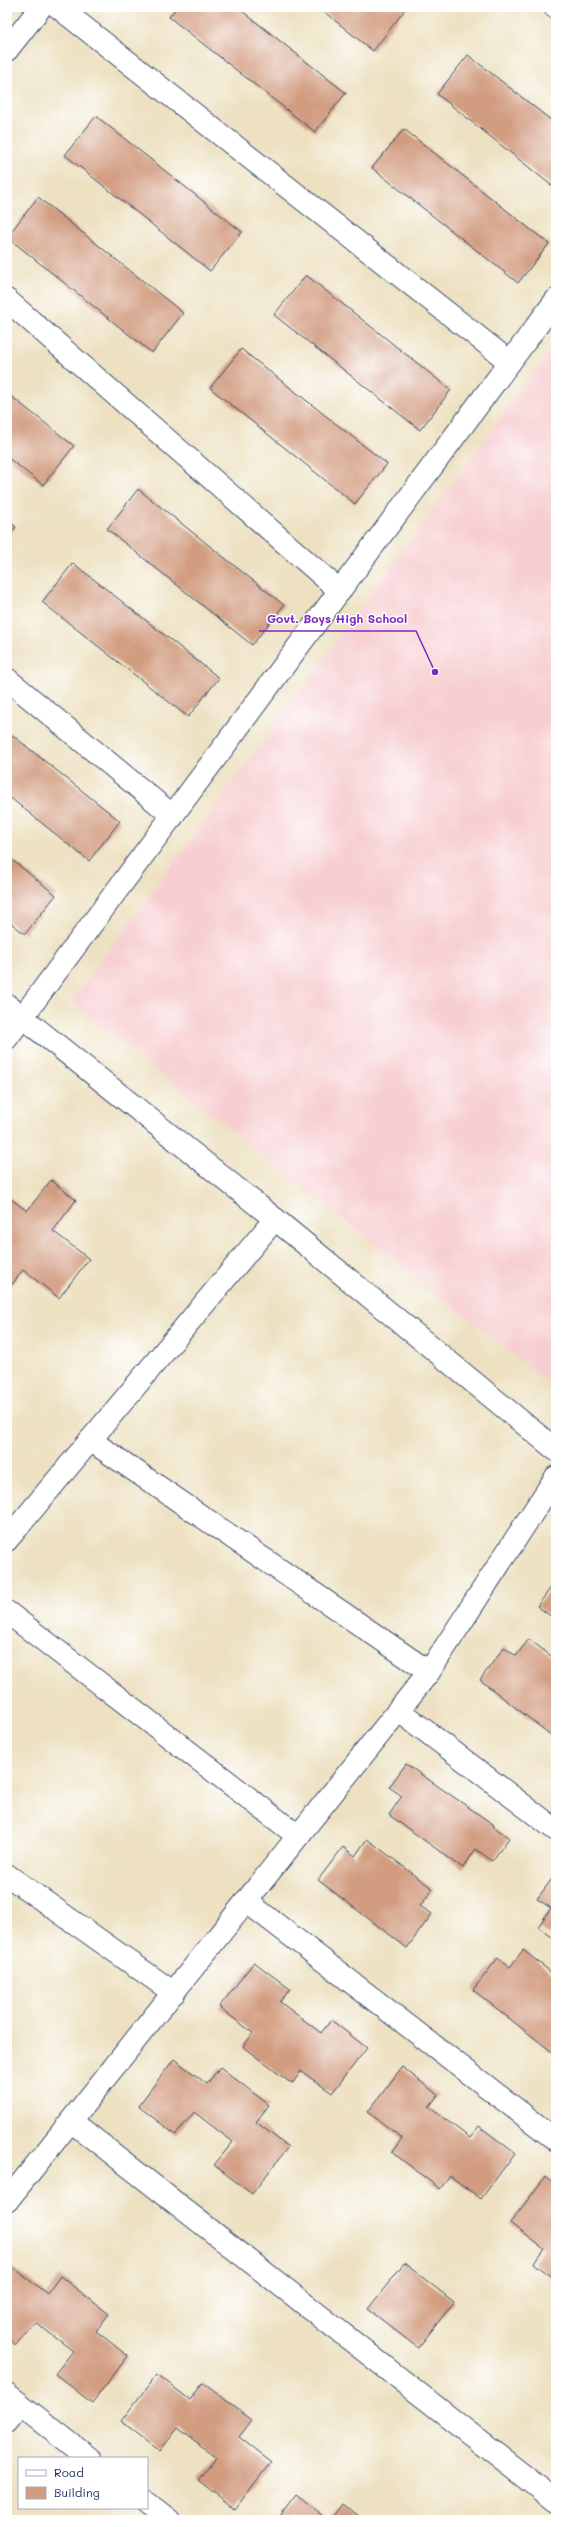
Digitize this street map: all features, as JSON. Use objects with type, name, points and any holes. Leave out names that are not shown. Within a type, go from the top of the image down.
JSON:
[{"type":"street","points":[[7,50],[41,7]]},
{"type":"street","points":[[58,7],[510,362]]},
{"type":"street","points":[[7,300],[340,591]]},
{"type":"street","points":[[7,1038],[15,1012],[173,816],[556,300]]},
{"type":"street","points":[[7,679],[173,816]]},
{"type":"street","points":[[15,1012],[275,1219],[556,1450]]},
{"type":"street","points":[[7,1540],[275,1219]]},
{"type":"street","points":[[90,1440],[429,1672]]},
{"type":"street","points":[[7,2201],[429,1672],[556,1477]]},
{"type":"street","points":[[7,1612],[298,1836]]},
{"type":"street","points":[[398,1710],[556,1830]]},
{"type":"street","points":[[7,1875],[174,1993]]},
{"type":"street","points":[[246,1902],[556,2140]]},
{"type":"street","points":[[71,2121],[556,2501]]},
{"type":"street","points":[[7,2422],[14,2400],[88,2457]]},
{"type":"street","points":[[148,2504],[169,2520]]},
{"type":"shaded area","points":[[556,342],[556,1389],[71,1002]]},
{"type":"building","points":[[177,7],[237,7],[346,93],[315,132],[169,17]]},
{"type":"building","points":[[318,7],[399,7],[404,11],[373,51]]},
{"type":"building","points":[[468,55],[556,124],[556,189],[437,94]]},
{"type":"building","points":[[96,116],[242,232],[210,271],[65,155]]},
{"type":"building","points":[[404,129],[549,244],[518,283],[372,168]]},
{"type":"building","points":[[38,197],[183,313],[152,353],[7,237]]},
{"type":"building","points":[[306,275],[451,390],[420,430],[274,315]]},
{"type":"building","points":[[241,349],[387,464],[355,504],[210,388]]},
{"type":"building","points":[[7,393],[74,446],[43,485],[7,457]]},
{"type":"building","points":[[138,489],[284,605],[252,645],[107,529]]},
{"type":"building","points":[[7,520],[16,527],[7,538]]},
{"type":"building","points":[[73,563],[219,678],[188,717],[42,602]]},
{"type":"building","points":[[7,731],[120,821],[89,861],[7,795]]},
{"type":"building","points":[[7,856],[56,895],[25,934],[7,920]]},
{"type":"building","points":[[51,1180],[76,1200],[53,1231],[89,1259],[59,1298],[23,1270],[7,1291],[7,1196],[27,1211]]},
{"type":"building","points":[[556,1581],[556,1620],[537,1606]]},
{"type":"building","points":[[529,1639],[556,1660],[556,1739],[480,1680],[504,1647],[516,1656]]},
{"type":"building","points":[[406,1764],[494,1825],[493,1826],[509,1838],[492,1861],[476,1849],[463,1868],[389,1815],[402,1796],[389,1787]]},
{"type":"building","points":[[367,1839],[433,1889],[420,1906],[432,1914],[407,1948],[318,1880],[343,1847],[355,1856]]},
{"type":"building","points":[[554,1876],[556,1877],[556,1940],[538,1927],[551,1908],[537,1899]]},
{"type":"building","points":[[523,1950],[556,1976],[556,2055],[473,1990],[498,1958],[510,1967]]},
{"type":"building","points":[[254,1962],[290,1989],[280,2002],[321,2033],[331,2020],[367,2048],[332,2093],[301,2071],[292,2084],[243,2047],[253,2033],[219,2007]]},
{"type":"building","points":[[174,2059],[207,2084],[220,2067],[269,2105],[256,2122],[288,2147],[252,2194],[214,2165],[233,2142],[194,2112],[176,2135],[138,2106]]},
{"type":"building","points":[[402,2067],[438,2095],[429,2107],[470,2138],[479,2126],[515,2153],[481,2199],[450,2176],[440,2189],[392,2152],[402,2138],[368,2112]]},
{"type":"building","points":[[545,2177],[556,2186],[556,2280],[534,2263],[544,2249],[510,2223]]},
{"type":"building","points":[[404,2263],[454,2302],[418,2348],[368,2309]]},
{"type":"building","points":[[14,2268],[47,2294],[60,2276],[109,2314],[96,2331],[128,2356],[92,2403],[55,2374],[73,2351],[35,2322],[16,2345],[7,2338],[7,2276]]},
{"type":"building","points":[[157,2374],[190,2400],[203,2383],[252,2420],[239,2437],[271,2462],[235,2509],[198,2480],[216,2457],[178,2428],[160,2451],[121,2421]]},
{"type":"building","points":[[296,2495],[328,2520],[277,2520]]},
{"type":"building","points":[[342,2504],[363,2520],[330,2520]]},
{"type":"place","name":"Govt. Boys High School","points":[[435,672]]}]
